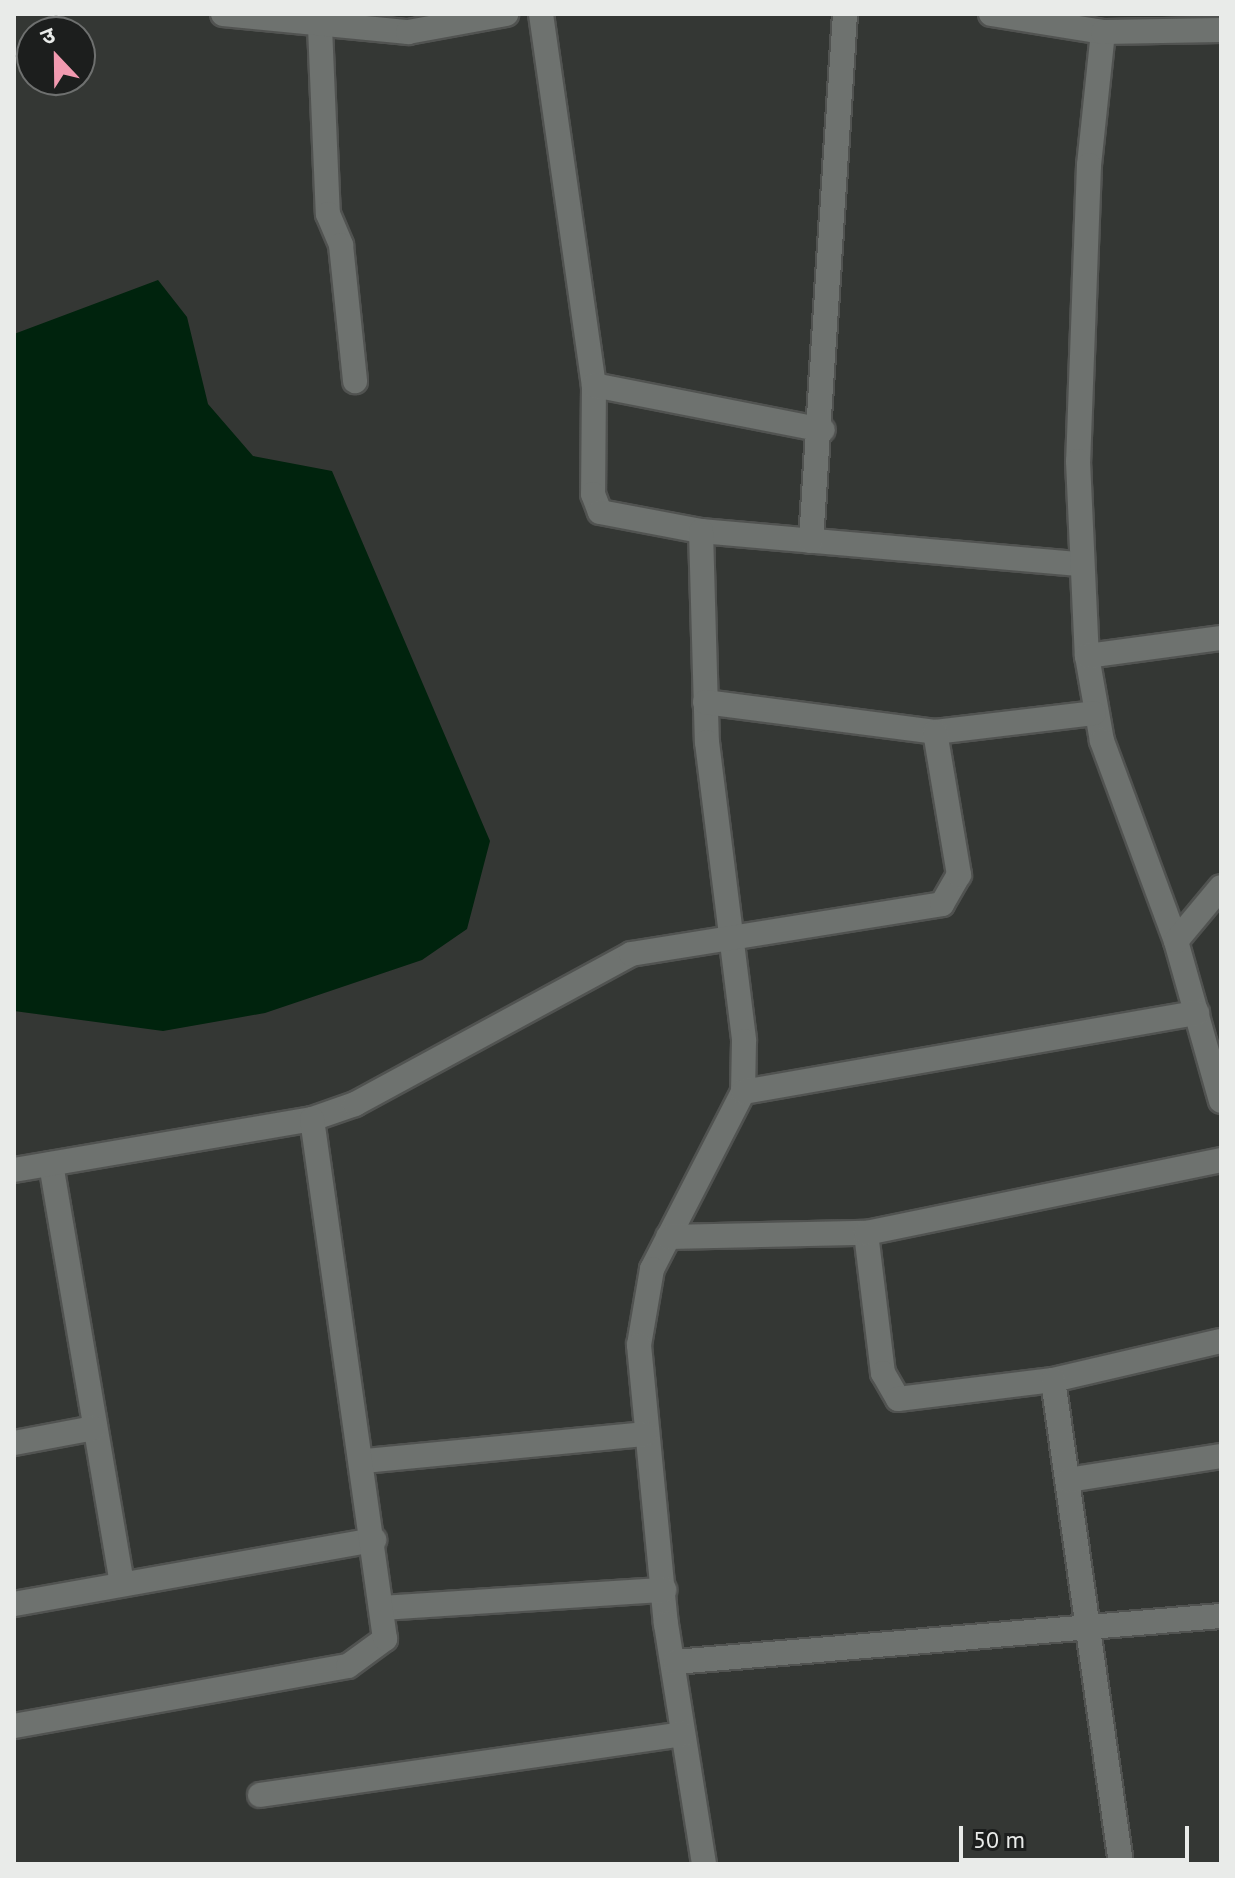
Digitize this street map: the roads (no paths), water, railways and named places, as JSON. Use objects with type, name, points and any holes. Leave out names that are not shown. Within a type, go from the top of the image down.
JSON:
[{"type":"street","points":[[223,14],[320,27],[356,22],[408,32],[506,14]]},
{"type":"street","points":[[541,14],[594,385],[593,494],[600,512],[701,531],[1082,564]]},
{"type":"street","points":[[811,541],[823,430],[845,14]]},
{"type":"street","points":[[991,14],[1103,32],[1221,30]]},
{"type":"street","points":[[320,27],[328,214],[341,245],[355,381]]},
{"type":"street","points":[[1103,32],[1089,165],[1082,564],[1087,656],[1094,713],[1176,941],[1221,1101]]},
{"type":"street","points":[[594,385],[823,430]]},
{"type":"street","points":[[701,531],[705,702],[732,939],[743,1092],[668,1237],[642,1301],[645,1434],[683,1734],[704,1864]]},
{"type":"street","points":[[1087,656],[1221,638]]},
{"type":"street","points":[[705,702],[935,732],[1094,713]]},
{"type":"street","points":[[14,1170],[312,1119],[366,1098],[594,970],[667,946],[732,939],[942,904],[959,875],[935,732]]},
{"type":"street","points":[[1176,941],[1221,887]]},
{"type":"street","points":[[743,1092],[1197,1013]]},
{"type":"street","points":[[14,1726],[348,1666],[385,1639],[365,1461],[312,1119]]},
{"type":"street","points":[[668,1237],[866,1233],[1221,1160]]},
{"type":"street","points":[[51,1164],[122,1583]]},
{"type":"street","points":[[866,1233],[883,1373],[898,1399],[1053,1380],[1221,1341]]},
{"type":"street","points":[[1053,1380],[1121,1864]]},
{"type":"street","points":[[14,1443],[94,1428]]},
{"type":"street","points":[[365,1461],[645,1434]]},
{"type":"street","points":[[1068,1480],[1221,1456]]},
{"type":"street","points":[[14,1604],[374,1540]]},
{"type":"street","points":[[382,1608],[664,1590]]},
{"type":"street","points":[[675,1662],[1086,1623],[1221,1616]]},
{"type":"street","points":[[260,1795],[683,1734]]}]
